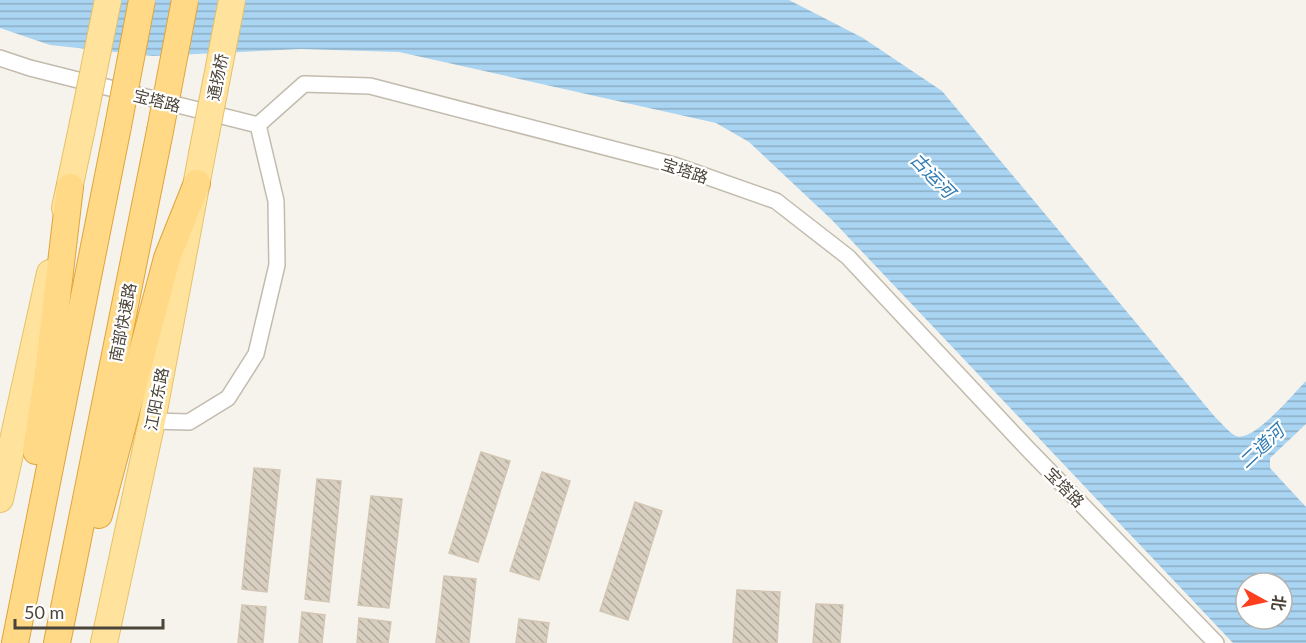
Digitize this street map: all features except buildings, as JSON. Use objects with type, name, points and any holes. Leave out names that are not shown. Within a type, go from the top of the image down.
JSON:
[{"type":"highway","points":[[15,643],[142,0]]},
{"type":"highway","name":"南部快速路","points":[[57,643],[185,0]]},
{"type":"highway","points":[[65,643],[167,258],[197,183]]},
{"type":"highway","points":[[8,643],[48,373],[70,186]]},
{"type":"main road","points":[[0,499],[70,186],[108,0]]},
{"type":"main road","name":"通扬桥","points":[[202,154],[232,0]]},
{"type":"main road","name":"江阳东路","points":[[104,643],[152,421],[202,154]]},
{"type":"street","name":"宝塔路","points":[[0,58],[30,68],[258,126],[304,84],[370,86],[674,165],[776,201],[848,257],[1025,446],[1216,643]]},
{"type":"street","points":[[152,421],[189,422],[228,398],[256,354],[277,265],[276,201],[258,126]]},
{"type":"water","points":[[0,0],[789,0],[863,38],[942,91],[1215,417],[1233,435],[1243,436],[1262,425],[1306,381],[1306,424],[1270,458],[1270,468],[1306,507],[1306,643],[1233,643],[832,220],[749,142],[716,123],[399,52],[301,49],[153,56],[50,45],[0,28]]},
{"type":"water label","name":"古运河","points":[[933,175]]},
{"type":"water label","name":"二道河","points":[[1261,446]]}]
